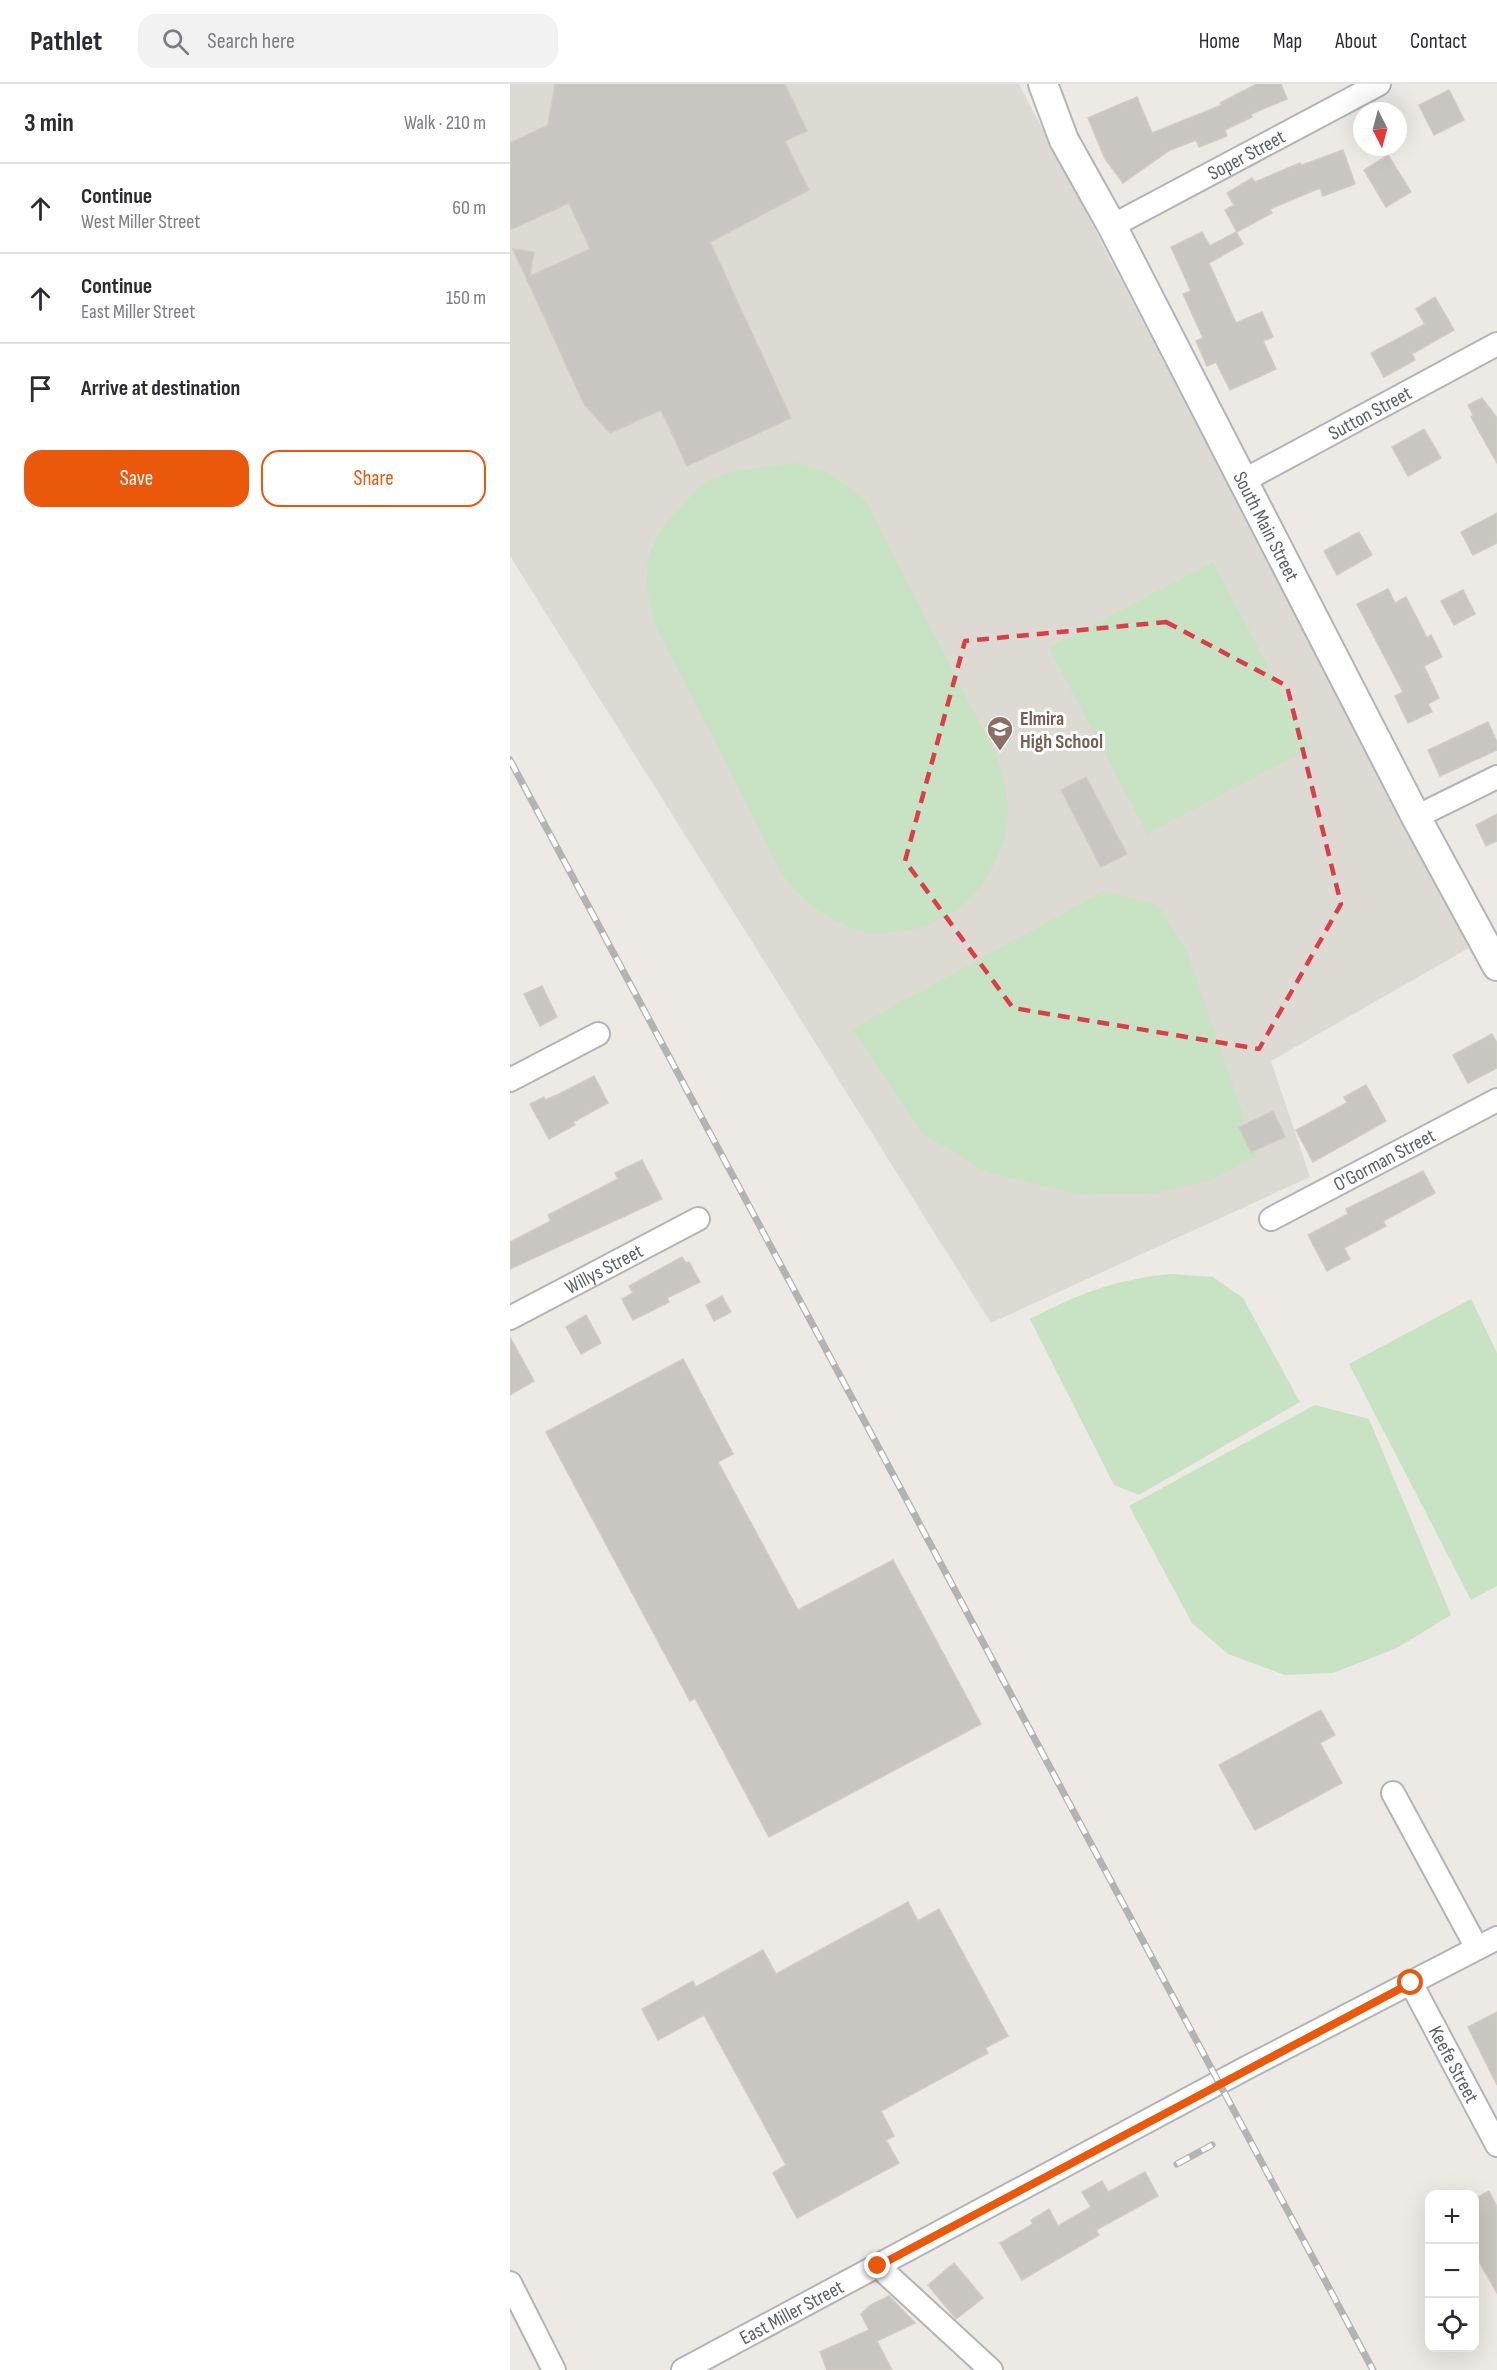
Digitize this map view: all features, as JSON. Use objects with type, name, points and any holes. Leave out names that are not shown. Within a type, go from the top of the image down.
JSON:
[{"type":"street","name":"South Main Street","points":[[1044,84],[1064,140],[1112,226],[1416,817],[1497,966]]},
{"type":"street","name":"Soper Street","points":[[1112,226],[1379,84]]},
{"type":"street","name":"Sutton Street","points":[[1243,481],[1497,344]]},
{"type":"street","points":[[1416,817],[1497,777]]},
{"type":"street","points":[[510,1080],[598,1034]]},
{"type":"street","name":"O'Gorman Street","points":[[1271,1219],[1497,1100]]},
{"type":"street","name":"Willys Street","points":[[510,1318],[698,1219]]},
{"type":"street","points":[[1393,1792],[1477,1948]]},
{"type":"street","name":"East Miller Street","points":[[683,2370],[1248,2067],[1497,1938]]},
{"type":"street","name":"Keefe Street","points":[[1411,1983],[1497,2145]]},
{"type":"street","points":[[878,2266],[991,2370]]},
{"type":"street","points":[[510,2283],[554,2370]]},
{"type":"highlighted area","points":[[1166,622],[1287,686],[1341,904],[1259,1049],[1013,1008],[905,861],[965,641]]},
{"type":"shaded area","name":"Elmira High School","points":[[510,84],[1019,84],[1469,948],[1271,1061],[1310,1177],[991,1323],[510,556]]},
{"type":"green space","points":[[798,463],[828,472],[866,501],[995,753],[1003,779],[1008,806],[1007,825],[993,867],[982,885],[952,913],[934,923],[913,929],[873,934],[851,928],[817,909],[797,892],[781,872],[656,627],[651,608],[647,574],[648,560],[653,546],[660,532],[698,488],[708,481],[727,474]]},
{"type":"green space","points":[[1213,562],[1311,748],[1147,834],[1049,648]]},
{"type":"green space","points":[[1104,891],[1158,905],[1187,951],[1257,1156],[1211,1180],[1156,1193],[1077,1194],[986,1172],[922,1133],[852,1029]]},
{"type":"green space","points":[[1170,1274],[1213,1277],[1243,1298],[1300,1402],[1139,1495],[1114,1485],[1030,1319],[1098,1289],[1132,1280]]},
{"type":"green space","points":[[1471,1299],[1497,1353],[1497,1586],[1471,1600],[1349,1364]]},
{"type":"green space","points":[[1315,1405],[1369,1419],[1451,1615],[1397,1648],[1333,1673],[1285,1675],[1228,1654],[1192,1623],[1129,1506]]},
{"type":"building","points":[[555,84],[785,84],[807,131],[785,141],[809,190],[710,242],[791,418],[687,466],[661,410],[610,433],[584,404],[513,249],[534,252],[530,276],[590,249],[569,203],[510,230],[510,143],[548,125]]},
{"type":"building","points":[[1257,84],[1281,84],[1287,99],[1251,114],[1252,117],[1225,130],[1227,136],[1199,147],[1196,140],[1170,150],[1123,183],[1105,159],[1088,118],[1137,97],[1152,133],[1222,105],[1220,103]]},
{"type":"building","points":[[1449,90],[1464,120],[1434,135],[1419,105]]},
{"type":"building","points":[[1343,150],[1355,184],[1323,196],[1320,188],[1270,209],[1272,213],[1237,232],[1225,210],[1234,205],[1227,193],[1252,178],[1255,182],[1300,163],[1302,165]]},
{"type":"building","points":[[1389,156],[1411,192],[1386,207],[1364,170]]},
{"type":"building","points":[[1202,232],[1210,246],[1236,232],[1243,244],[1209,263],[1236,323],[1262,312],[1273,337],[1263,341],[1276,369],[1230,390],[1216,362],[1207,366],[1196,341],[1203,338],[1183,294],[1191,291],[1171,247]]},
{"type":"building","points":[[1435,297],[1454,330],[1412,354],[1415,360],[1384,377],[1371,353],[1425,324],[1416,309]]},
{"type":"building","points":[[1482,398],[1497,418],[1497,463],[1471,417],[1473,415],[1468,405]]},
{"type":"building","points":[[1424,429],[1441,458],[1408,476],[1392,447]]},
{"type":"building","points":[[1497,513],[1497,543],[1473,555],[1461,532]]},
{"type":"building","points":[[1359,532],[1372,555],[1337,575],[1324,551]]},
{"type":"building","points":[[1388,589],[1395,603],[1406,597],[1427,638],[1431,635],[1442,657],[1424,666],[1439,698],[1428,704],[1432,712],[1408,723],[1395,696],[1403,692],[1357,604]]},
{"type":"building","points":[[1463,590],[1475,614],[1454,625],[1441,601]]},
{"type":"building","points":[[1488,722],[1497,742],[1497,750],[1440,776],[1428,750]]},
{"type":"building","points":[[1086,777],[1127,854],[1101,867],[1061,790]]},
{"type":"building","points":[[1497,814],[1497,841],[1486,846],[1476,825]]},
{"type":"building","points":[[542,986],[557,1017],[540,1026],[524,994]]},
{"type":"building","points":[[1492,1034],[1497,1043],[1497,1068],[1468,1083],[1453,1055]]},
{"type":"building","points":[[594,1076],[608,1103],[573,1122],[575,1125],[549,1139],[530,1104],[544,1097],[545,1100],[559,1094]]},
{"type":"building","points":[[1366,1085],[1386,1121],[1313,1162],[1296,1130],[1347,1103],[1344,1097]]},
{"type":"building","points":[[1273,1111],[1285,1137],[1251,1152],[1239,1127]]},
{"type":"building","points":[[642,1160],[662,1199],[510,1269],[510,1242],[551,1221],[548,1215],[618,1179],[615,1173]]},
{"type":"building","points":[[1423,1171],[1435,1193],[1383,1221],[1386,1226],[1344,1248],[1350,1259],[1327,1271],[1308,1235],[1348,1214],[1346,1209]]},
{"type":"building","points":[[682,1257],[686,1263],[689,1262],[700,1282],[667,1298],[669,1302],[633,1320],[622,1299],[633,1293],[629,1286]]},
{"type":"building","points":[[722,1296],[731,1312],[714,1321],[706,1305]]},
{"type":"building","points":[[586,1315],[601,1343],[581,1354],[566,1327]]},
{"type":"building","points":[[510,1337],[534,1381],[510,1395]]},
{"type":"building","points":[[683,1359],[733,1454],[718,1462],[798,1610],[893,1560],[981,1724],[769,1837],[695,1698],[690,1701],[546,1432]]},
{"type":"building","points":[[1321,1710],[1335,1735],[1320,1743],[1342,1783],[1255,1830],[1219,1765]]},
{"type":"building","points":[[908,1902],[918,1921],[939,1909],[1008,2036],[985,2048],[988,2053],[881,2111],[894,2136],[886,2140],[899,2163],[797,2218],[773,2173],[786,2165],[704,2015],[658,2040],[642,2009],[693,1981],[696,1987],[763,1950],[776,1974]]},
{"type":"building","points":[[1497,2012],[1497,2085],[1468,2027]]},
{"type":"building","points":[[1145,2172],[1158,2196],[1096,2230],[1099,2235],[1022,2280],[1000,2243],[1033,2224],[1031,2220],[1049,2209],[1058,2226],[1091,2207],[1082,2192],[1102,2181],[1108,2192]]},
{"type":"building","points":[[1489,2191],[1497,2207],[1497,2293],[1479,2262],[1479,2196]]},
{"type":"building","points":[[954,2263],[983,2298],[956,2319],[928,2285]]},
{"type":"building","points":[[889,2296],[915,2323],[877,2341],[892,2370],[827,2370],[820,2352],[869,2330],[861,2314],[871,2305]]},
{"type":"railway","points":[[510,760],[1373,2370]]},
{"type":"railway","points":[[1177,2164],[1212,2145]]},
{"type":"place","name":"Elmira High School","points":[[1000,752]]},
{"type":"route","points":[[878,2266],[1248,2067],[1411,1983]]}]
